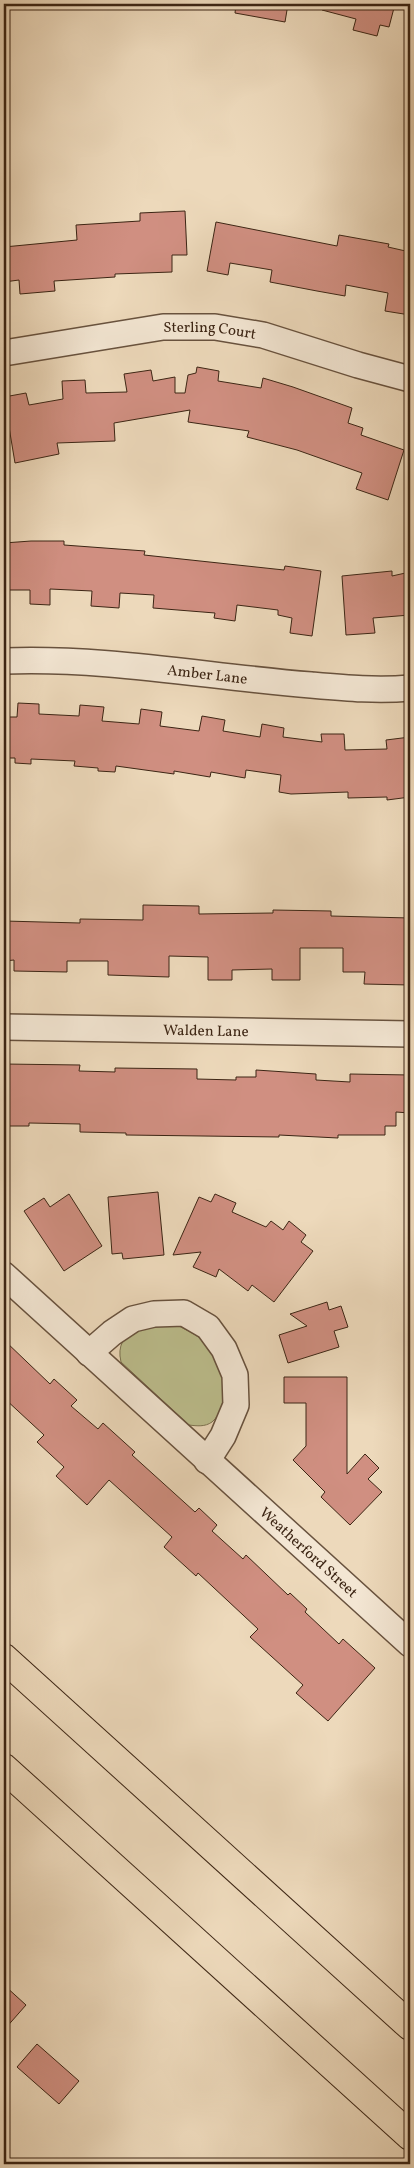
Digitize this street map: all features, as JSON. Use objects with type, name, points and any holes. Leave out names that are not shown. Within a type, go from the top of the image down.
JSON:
[{"type":"highway","points":[[4,1658],[410,2026]]},
{"type":"highway","points":[[4,1768],[410,2136]]},
{"type":"street","name":"Sterling Court","points":[[4,353],[163,327],[214,327],[263,335],[410,379]]},
{"type":"street","name":"Amber Lane","points":[[4,661],[128,664],[281,683],[382,690],[410,688]]},
{"type":"street","name":"Walden Lane","points":[[4,1027],[410,1034]]},
{"type":"street","name":"Weatherford Street","points":[[4,1275],[410,1644]]},
{"type":"street","points":[[89,1353],[112,1333],[133,1319],[154,1314],[184,1313],[208,1327],[224,1349],[235,1375],[236,1406],[223,1436],[207,1461]]},
{"type":"green space","points":[[175,1324],[205,1342],[213,1350],[221,1366],[224,1387],[222,1407],[218,1415],[207,1425],[189,1425],[121,1362],[120,1351],[128,1335],[145,1327]]},
{"type":"building","points":[[236,4],[288,4],[285,22],[235,13]]},
{"type":"building","points":[[323,4],[395,4],[389,27],[380,25],[377,36],[353,30],[356,19],[322,10]]},
{"type":"building","points":[[185,211],[187,255],[172,255],[172,272],[115,274],[115,277],[54,281],[55,291],[20,294],[19,280],[4,282],[4,247],[77,240],[76,225],[140,221],[140,213]]},
{"type":"building","points":[[216,222],[337,246],[339,235],[389,244],[388,247],[410,252],[410,315],[385,311],[388,293],[346,285],[345,296],[317,291],[270,282],[272,270],[230,263],[228,275],[207,271]]},
{"type":"building","points":[[197,367],[219,371],[218,381],[261,388],[263,378],[352,408],[348,423],[363,428],[361,435],[404,450],[388,500],[356,489],[362,473],[297,450],[247,437],[249,431],[188,422],[190,410],[114,423],[115,441],[57,443],[59,454],[15,463],[4,397],[26,393],[29,405],[63,399],[62,381],[85,380],[86,393],[127,392],[124,374],[151,370],[153,381],[175,377],[175,393],[185,393],[188,375],[196,373]]},
{"type":"building","points":[[64,541],[64,545],[145,551],[144,555],[284,570],[285,566],[321,571],[312,636],[290,633],[292,618],[278,615],[278,610],[237,605],[235,621],[214,618],[215,613],[153,608],[154,595],[120,593],[119,608],[91,606],[92,591],[50,589],[50,605],[30,604],[30,590],[4,590],[4,543]]},
{"type":"building","points":[[392,571],[392,576],[410,572],[410,615],[373,618],[375,633],[346,635],[342,576]]},
{"type":"building","points":[[18,703],[39,704],[39,714],[79,716],[80,705],[104,707],[102,721],[139,724],[141,709],[162,712],[160,726],[199,731],[202,716],[225,720],[223,731],[260,737],[262,724],[284,728],[283,737],[322,742],[321,734],[344,734],[345,750],[387,749],[386,740],[410,737],[410,797],[387,800],[387,797],[348,798],[348,792],[291,794],[279,792],[281,775],[246,770],[245,778],[211,772],[210,777],[174,771],[174,774],[116,766],[115,772],[98,771],[98,768],[74,766],[75,761],[31,759],[31,764],[15,763],[15,758],[4,758],[4,717],[17,717]]},
{"type":"building","points":[[143,905],[199,906],[199,914],[273,913],[273,910],[331,911],[331,916],[410,918],[410,985],[364,984],[365,972],[343,972],[343,948],[300,948],[300,980],[272,980],[272,969],[232,970],[232,980],[208,980],[208,957],[169,956],[169,977],[108,975],[108,961],[67,961],[67,972],[14,971],[14,960],[4,961],[4,921],[80,923],[80,919],[143,920]]},
{"type":"building","points":[[4,1064],[80,1065],[79,1071],[115,1072],[115,1068],[197,1069],[197,1079],[236,1080],[236,1077],[256,1077],[256,1070],[316,1074],[316,1080],[350,1082],[350,1074],[410,1075],[410,1113],[396,1112],[396,1126],[385,1126],[385,1135],[338,1135],[338,1138],[279,1135],[279,1137],[126,1135],[126,1133],[80,1132],[80,1124],[29,1123],[29,1126],[4,1126]]},
{"type":"building","points":[[158,1192],[164,1255],[123,1259],[122,1253],[112,1254],[108,1197]]},
{"type":"building","points":[[69,1194],[102,1246],[64,1271],[24,1211],[44,1198],[50,1207]]},
{"type":"building","points":[[215,1194],[236,1203],[232,1212],[266,1227],[271,1221],[283,1230],[289,1221],[306,1235],[301,1242],[313,1251],[274,1302],[252,1285],[248,1291],[219,1269],[216,1277],[193,1267],[201,1252],[173,1255],[199,1197],[211,1202]]},
{"type":"building","points":[[327,1302],[329,1310],[341,1306],[348,1327],[334,1331],[339,1347],[288,1363],[279,1335],[307,1326],[290,1314]]},
{"type":"building","points":[[4,1340],[50,1384],[54,1379],[77,1400],[71,1406],[98,1429],[103,1423],[135,1452],[132,1455],[195,1512],[199,1508],[217,1525],[212,1531],[243,1559],[246,1555],[288,1595],[290,1593],[307,1609],[305,1612],[339,1644],[343,1639],[375,1668],[328,1721],[296,1693],[303,1685],[250,1637],[258,1629],[198,1573],[196,1576],[164,1547],[172,1537],[109,1480],[87,1505],[56,1476],[64,1467],[37,1442],[44,1435],[4,1398]]},
{"type":"building","points":[[284,1377],[347,1377],[347,1474],[365,1454],[379,1468],[368,1479],[382,1492],[350,1525],[321,1497],[325,1492],[293,1460],[306,1446],[306,1403],[284,1403]]},
{"type":"building","points":[[4,1985],[26,2005],[4,2030]]},
{"type":"building","points":[[37,2044],[79,2081],[59,2104],[17,2067]]}]
